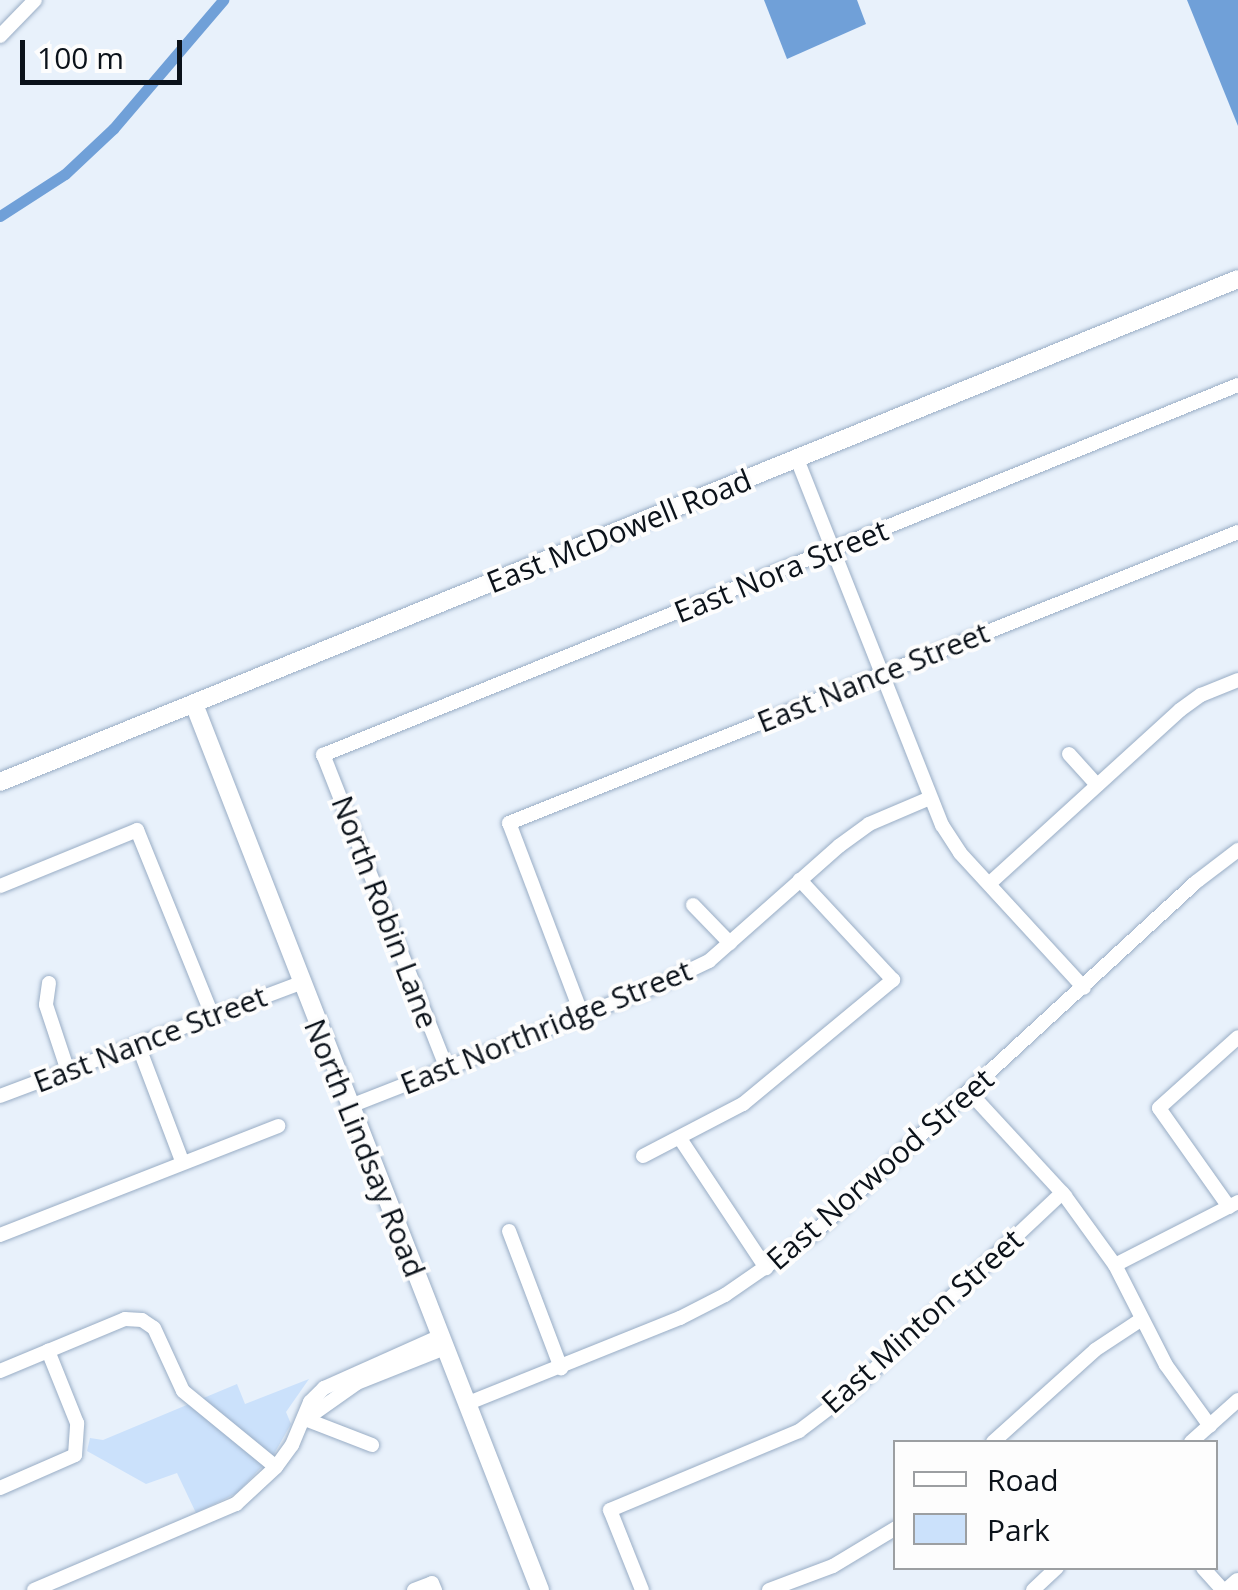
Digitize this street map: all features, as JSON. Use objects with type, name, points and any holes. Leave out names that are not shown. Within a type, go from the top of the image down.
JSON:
[{"type":"main road","name":"East McDowell Road","points":[[0,782],[1237,281]]},
{"type":"main road","name":"North Lindsay Road","points":[[194,704],[348,1107],[540,1590]]},
{"type":"main road","points":[[1226,1590],[1238,1582]]},
{"type":"street","points":[[0,36],[34,0]]},
{"type":"street","name":"East Nora Street","points":[[324,755],[1238,385]]},
{"type":"street","points":[[797,459],[930,798],[960,853],[1084,988]]},
{"type":"street","name":"East Nance Street","points":[[582,1015],[509,823],[1238,532]]},
{"type":"street","points":[[990,882],[1180,710],[1201,695],[1238,680]]},
{"type":"street","points":[[1069,754],[1097,786]]},
{"type":"street","name":"North Robin Lane","points":[[324,755],[447,1069]]},
{"type":"street","name":"East Northridge Street","points":[[348,1107],[682,975],[730,943],[869,824],[930,798]]},
{"type":"street","points":[[0,886],[137,830],[212,1015]]},
{"type":"street","name":"East Norwood Street","points":[[466,1404],[680,1318],[766,1268],[812,1235],[971,1094],[1196,882],[1238,850]]},
{"type":"street","points":[[643,1156],[681,1140],[743,1104],[894,980],[800,880]]},
{"type":"street","points":[[693,905],[730,943]]},
{"type":"street","points":[[49,982],[46,1005],[68,1071]]},
{"type":"street","name":"East Nance Street","points":[[0,1096],[300,984]]},
{"type":"street","points":[[1115,1266],[1233,1204],[1159,1108],[1238,1037]]},
{"type":"street","points":[[138,1045],[182,1160]]},
{"type":"street","points":[[971,1094],[1062,1193],[1115,1266],[1181,1390],[1210,1426]]},
{"type":"street","points":[[0,1235],[182,1160],[278,1126]]},
{"type":"street","points":[[681,1140],[766,1268]]},
{"type":"street","name":"East Minton Street","points":[[642,1590],[610,1510],[799,1431],[848,1394],[1062,1193]]},
{"type":"street","points":[[508,1231],[561,1368]]},
{"type":"street","points":[[995,1440],[1095,1350],[1142,1319]]},
{"type":"street","points":[[0,1371],[125,1320],[142,1320],[154,1328],[183,1391],[276,1468]]},
{"type":"street","points":[[34,1590],[210,1517],[258,1488],[276,1468],[305,1419],[357,1383],[443,1342]]},
{"type":"street","points":[[0,1488],[75,1455],[80,1438],[77,1424],[48,1351]]},
{"type":"street","points":[[1193,1440],[1238,1400]]},
{"type":"street","points":[[305,1419],[372,1444]]},
{"type":"street","points":[[769,1590],[833,1566],[893,1530]]},
{"type":"street","points":[[1033,1590],[1055,1570]]},
{"type":"street","points":[[1204,1570],[1226,1590]]},
{"type":"street","points":[[414,1590],[433,1586]]},
{"type":"green space","points":[[309,1379],[286,1412],[291,1424],[274,1454],[237,1493],[196,1513],[177,1473],[146,1484],[87,1451],[90,1438],[103,1440],[237,1384],[245,1404]]},
{"type":"water","points":[[764,0],[857,0],[866,24],[787,59]]},
{"type":"water","points":[[1187,0],[1238,0],[1238,126]]},
{"type":"waterway","points":[[0,216],[65,174],[113,129],[223,0]]}]
